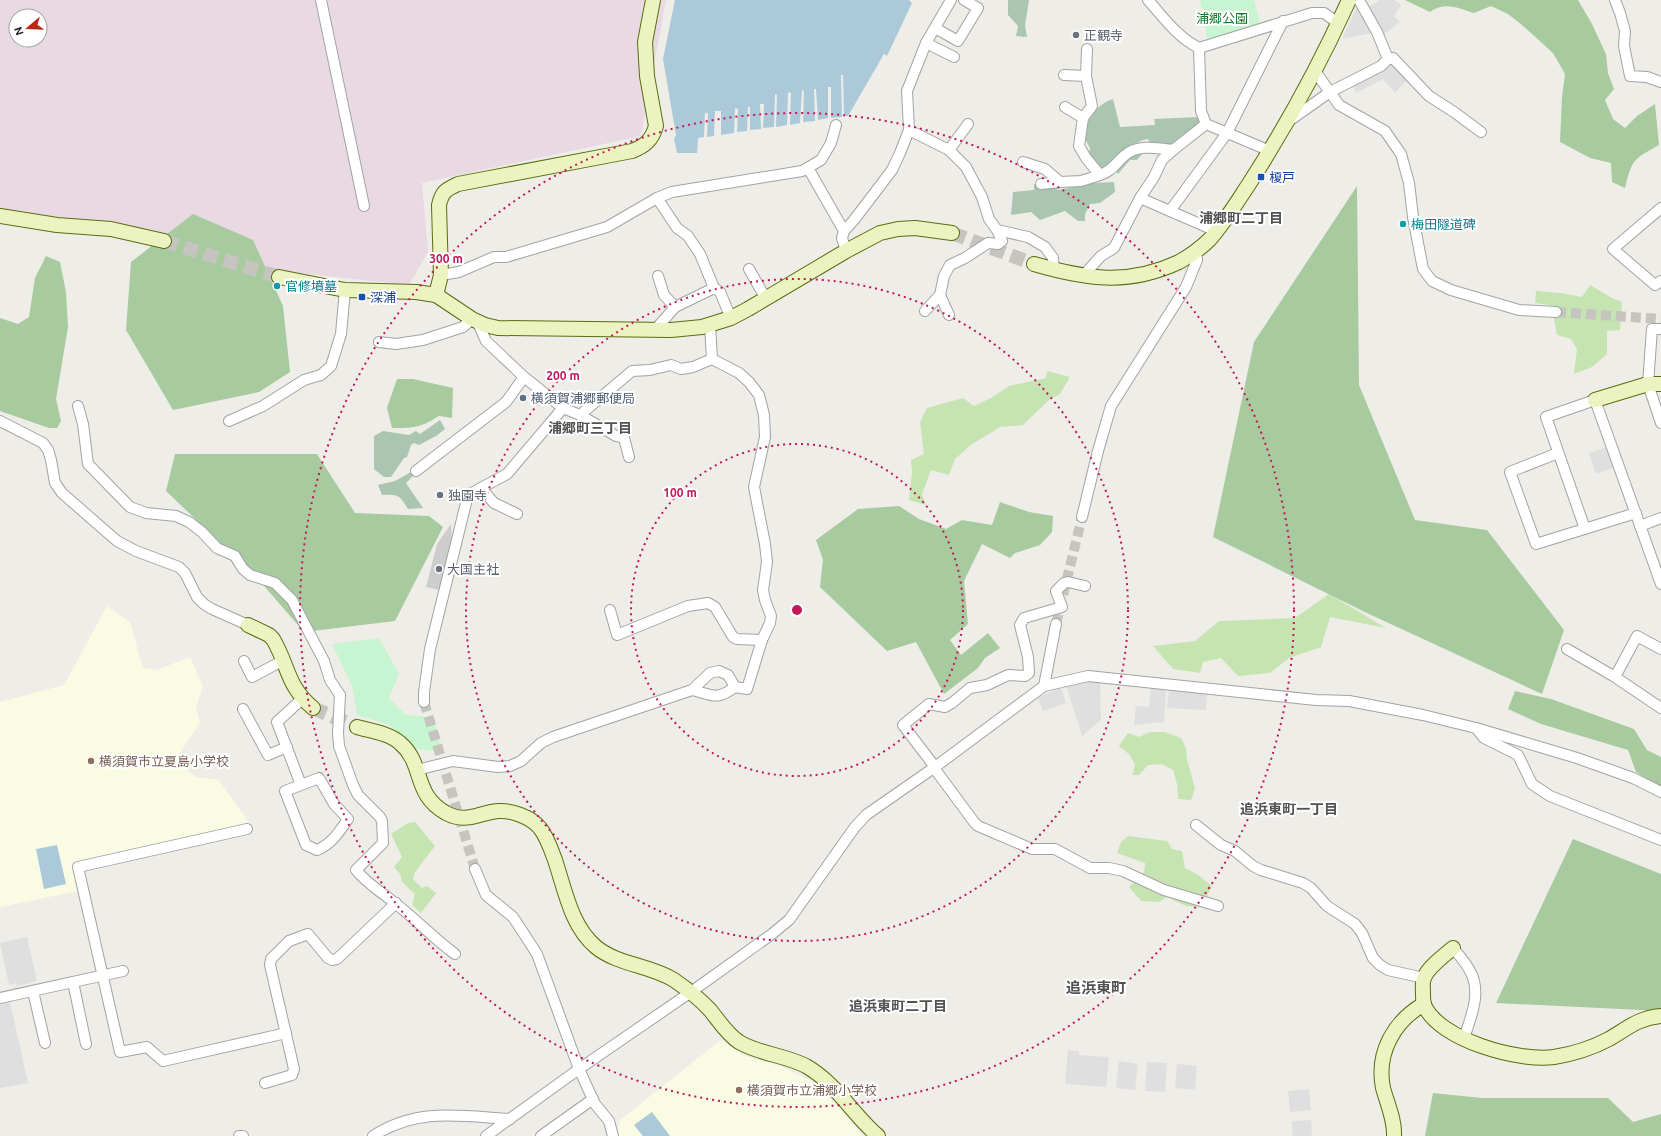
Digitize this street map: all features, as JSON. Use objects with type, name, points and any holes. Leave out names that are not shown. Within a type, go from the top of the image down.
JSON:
[{"type":"street","points":[[321,0],[364,206]]},
{"type":"street","points":[[436,295],[441,275],[439,205],[442,195],[448,189],[458,184],[632,151],[641,148],[654,134],[656,126],[647,76],[645,42],[653,0]]},
{"type":"street","points":[[846,251],[842,238],[844,231],[892,170],[909,130],[907,91],[926,43],[951,0]]},
{"type":"street","points":[[935,28],[958,41],[978,8],[964,0]]},
{"type":"street","points":[[1148,0],[1178,35],[1187,42],[1199,48],[1312,13],[1324,13],[1338,23]]},
{"type":"street","points":[[1034,264],[1083,276],[1110,278],[1150,273],[1179,261],[1209,240],[1216,232],[1270,151],[1315,71],[1349,0]]},
{"type":"street","points":[[1359,0],[1377,32],[1388,59]]},
{"type":"street","points":[[1615,0],[1624,31],[1624,46],[1630,76],[1647,77],[1661,82]]},
{"type":"street","points":[[1170,211],[1227,133],[1283,21]]},
{"type":"street","points":[[926,43],[954,57]]},
{"type":"street","points":[[1199,48],[1201,111],[1206,124],[1270,151]]},
{"type":"street","points":[[1087,49],[1086,76],[1092,106],[1083,118],[1079,146],[1086,158],[1100,175]]},
{"type":"street","points":[[1286,123],[1330,92],[1382,66],[1388,59],[1393,58],[1429,96],[1481,132]]},
{"type":"street","points":[[1315,71],[1339,105],[1385,131],[1401,154],[1409,183],[1413,216],[1423,269],[1432,281],[1451,290],[1519,310],[1556,312]]},
{"type":"street","points":[[1064,75],[1086,76]]},
{"type":"street","points":[[1065,108],[1083,118]]},
{"type":"street","points":[[441,275],[459,272],[494,257],[506,257],[608,227],[657,198],[672,192],[802,171],[821,160],[831,143],[836,124]]},
{"type":"street","points":[[949,150],[968,124]]},
{"type":"street","points":[[1083,276],[1101,256],[1114,248],[1162,160],[1206,124]]},
{"type":"street","points":[[909,130],[949,150],[966,167],[982,197],[989,219],[997,230],[1002,241],[998,244],[988,243],[978,248],[965,258],[950,265],[944,276],[940,295],[925,311]]},
{"type":"street","points":[[1041,184],[1081,181],[1100,175],[1114,168],[1125,155],[1136,149],[1151,148],[1173,150]]},
{"type":"street","points":[[1023,162],[1045,169],[1060,182]]},
{"type":"street","points":[[808,168],[844,231]]},
{"type":"street","points":[[657,198],[677,228],[688,236],[700,254],[714,288],[720,292],[731,318]]},
{"type":"street","points":[[1140,198],[1216,232]]},
{"type":"street","points":[[1661,208],[1613,249],[1655,285],[1661,281]]},
{"type":"street","points":[[0,216],[57,225],[111,229],[164,241]]},
{"type":"street","points":[[279,278],[345,290],[416,292],[436,295],[474,320],[498,328],[689,329],[710,325],[731,318],[766,299],[846,251],[880,234],[898,229],[915,228],[952,233]]},
{"type":"street","points":[[997,230],[1028,237],[1045,247],[1054,258],[1054,270]]},
{"type":"street","points":[[1082,517],[1098,451],[1111,406],[1186,287],[1197,260],[1196,250]]},
{"type":"street","points":[[749,269],[753,282],[766,299]]},
{"type":"street","points":[[658,276],[664,295],[675,307]]},
{"type":"street","points":[[655,330],[675,307],[714,288]]},
{"type":"street","points":[[229,421],[263,406],[304,380],[321,375],[331,366],[342,334],[345,290]]},
{"type":"street","points":[[940,295],[949,315]]},
{"type":"street","points":[[379,342],[396,344],[423,340],[463,327],[474,320]]},
{"type":"street","points":[[474,320],[486,341],[524,377],[563,408],[580,415],[616,436],[624,438],[629,457]]},
{"type":"street","points":[[710,325],[712,359]]},
{"type":"street","points":[[1661,329],[1652,329],[1654,384],[1661,423]]},
{"type":"street","points":[[580,415],[632,371],[650,370],[671,365],[681,369],[693,367],[712,359]]},
{"type":"street","points":[[692,690],[717,696],[725,694],[735,687],[747,689],[762,640],[770,623],[771,616],[763,590],[767,562],[754,486],[765,437],[764,414],[759,395],[749,382],[739,373],[712,359]]},
{"type":"street","points":[[416,471],[506,402],[524,377]]},
{"type":"street","points":[[1585,530],[1546,417],[1595,400],[1654,384]]},
{"type":"street","points":[[1595,400],[1661,584]]},
{"type":"street","points":[[78,406],[83,424],[88,464],[130,507],[146,513],[176,516],[189,522],[202,532],[217,548],[235,556],[243,569],[250,574],[275,583],[292,600],[324,661],[330,680],[340,695],[338,733],[339,746],[353,785],[358,795],[380,817],[382,821],[383,843],[356,870],[363,879],[377,891],[396,903],[455,954]]},
{"type":"street","points":[[424,702],[430,649],[450,571],[464,506],[468,495],[507,474],[563,408]]},
{"type":"street","points":[[0,421],[43,443],[52,460],[55,483],[62,493],[117,541],[136,551],[179,567],[185,573],[197,596],[204,604],[269,635],[273,639],[288,676],[307,704],[276,722],[301,785]]},
{"type":"street","points":[[1558,454],[1510,472],[1536,544],[1636,513]]},
{"type":"street","points":[[481,488],[494,503],[517,514]]},
{"type":"street","points":[[1640,526],[1661,518]]},
{"type":"street","points":[[1085,586],[1064,583],[1056,591],[1062,607],[1024,618],[1020,625],[1028,657],[1029,673],[1025,676],[1008,675],[987,685],[970,688],[945,707],[929,704],[903,725],[978,826],[1032,849],[1055,849],[1090,868],[1108,868],[1123,872],[1164,890],[1218,906]]},
{"type":"street","points":[[610,610],[617,635],[688,606],[708,603],[715,607],[733,637],[737,639],[762,640]]},
{"type":"street","points":[[1044,686],[1056,624]]},
{"type":"street","points":[[1615,676],[1637,636],[1661,649]]},
{"type":"street","points":[[1567,649],[1615,676],[1661,708]]},
{"type":"street","points":[[244,661],[252,677],[282,661]]},
{"type":"street","points":[[417,770],[453,761],[498,767],[510,766],[521,761],[541,743],[553,737],[692,690],[710,673],[719,671],[728,675],[735,687]]},
{"type":"street","points":[[486,1136],[772,934],[789,920],[855,827],[866,815],[1044,686],[1088,676],[1316,700],[1349,701],[1476,728],[1578,758],[1633,778],[1661,792]]},
{"type":"street","points":[[243,709],[268,755],[287,748]]},
{"type":"street","points":[[357,727],[387,735],[401,743],[408,751],[429,800],[453,817],[466,819],[498,811],[513,813],[527,818],[539,827],[548,843],[575,921],[585,936],[596,947],[610,956],[658,971],[691,992],[709,1010],[729,1034],[740,1042],[754,1048],[791,1059],[821,1076],[835,1089],[856,1115],[878,1136]]},
{"type":"street","points":[[1476,728],[1484,738],[1518,755],[1532,784],[1550,796],[1661,840]]},
{"type":"street","points":[[319,778],[334,804],[348,819],[334,839],[326,846],[317,850],[306,845],[285,791],[301,785],[319,778]]},
{"type":"street","points":[[1196,825],[1221,845],[1235,851],[1257,868],[1302,883],[1311,888],[1327,906],[1355,924],[1362,933],[1373,958],[1380,966],[1388,970],[1424,978]]},
{"type":"street","points":[[247,830],[78,867],[104,975],[120,1052],[147,1047],[163,1061],[286,1033]]},
{"type":"street","points":[[475,869],[486,895],[513,917],[537,954],[579,1069],[595,1104],[609,1121],[613,1136]]},
{"type":"street","points":[[265,1083],[292,1075],[294,1069],[270,965],[271,959],[289,941],[308,934],[328,958],[332,960],[337,958],[396,903]]},
{"type":"street","points":[[1464,1038],[1474,1007],[1476,990],[1471,971],[1453,948],[1435,963],[1424,978],[1424,1004],[1432,1017],[1441,1026],[1464,1038],[1498,1052],[1514,1056],[1533,1058],[1553,1057],[1573,1053],[1592,1047],[1609,1039],[1634,1023],[1649,1017],[1661,1016]]},
{"type":"street","points":[[0,998],[123,971]]},
{"type":"street","points":[[73,982],[86,1044]]},
{"type":"street","points":[[34,991],[45,1042]]},
{"type":"street","points":[[1394,1136],[1391,1113],[1383,1086],[1381,1070],[1383,1054],[1396,1027],[1409,1014],[1424,1004]]},
{"type":"street","points":[[541,1136],[593,1099]]},
{"type":"street","points":[[373,1136],[412,1118],[444,1114],[510,1119]]},
{"type":"shaded area","points":[[0,0],[666,0],[641,136],[422,183],[428,252],[409,285],[271,270],[142,231],[0,208]]},
{"type":"shaded area","points":[[1008,0],[1029,0],[1025,26],[1027,37],[1016,36],[1018,26],[1008,15]]},
{"type":"shaded area","points":[[1380,0],[1394,0],[1401,5],[1394,16],[1400,22],[1382,36],[1368,7]]},
{"type":"shaded area","points":[[1356,8],[1360,8],[1373,33],[1342,39]]},
{"type":"shaded area","points":[[1392,62],[1408,79],[1395,93],[1383,79],[1356,93],[1352,84],[1386,69]]},
{"type":"shaded area","points":[[1113,99],[1120,127],[1155,125],[1154,119],[1199,117],[1200,123],[1171,146],[1152,146],[1148,139],[1137,143],[1143,153],[1137,160],[1130,160],[1118,174],[1115,170],[1102,169],[1089,154],[1090,148],[1084,137],[1087,124],[1093,114],[1101,105]]},
{"type":"shaded area","points":[[1114,182],[1115,192],[1100,203],[1090,204],[1085,214],[1085,221],[1078,221],[1065,211],[1040,220],[1031,212],[1011,215],[1013,192],[1034,190],[1034,184],[1057,185],[1057,190],[1094,183]]},
{"type":"shaded area","points":[[440,420],[445,429],[436,436],[419,445],[414,443],[411,445],[407,457],[404,458],[391,477],[384,477],[374,469],[374,436],[383,431],[409,435],[416,431],[420,434]]},
{"type":"shaded area","points":[[1607,447],[1615,467],[1596,474],[1589,453]]},
{"type":"shaded area","points":[[411,472],[414,475],[406,483],[423,508],[408,509],[398,496],[382,495],[378,485],[395,481]]},
{"type":"shaded area","name":"大国主社","points":[[451,524],[452,551],[443,591],[426,587],[437,544]]},
{"type":"shaded area","name":"横須賀市立夏島小学校","points":[[107,606],[130,622],[143,668],[157,670],[190,657],[203,687],[196,707],[200,723],[179,754],[186,769],[196,777],[219,780],[250,824],[72,862],[78,891],[0,907],[0,702],[64,685]]},
{"type":"shaded area","points":[[1085,681],[1100,682],[1101,720],[1082,736],[1066,685]]},
{"type":"shaded area","points":[[1151,686],[1166,689],[1164,722],[1134,725],[1136,706],[1149,707]]},
{"type":"shaded area","points":[[1061,687],[1066,703],[1043,711],[1038,698]]},
{"type":"shaded area","points":[[1169,687],[1207,693],[1206,710],[1167,708]]},
{"type":"shaded area","points":[[27,937],[37,981],[17,986],[16,983],[9,985],[0,943]]},
{"type":"shaded area","points":[[10,1002],[28,1083],[0,1088],[0,1004]]},
{"type":"shaded area","name":"横須賀市立浦郷小学校","points":[[721,1040],[745,1056],[782,1067],[809,1080],[832,1100],[863,1136],[618,1136],[619,1121]]},
{"type":"shaded area","points":[[1068,1050],[1079,1051],[1079,1055],[1109,1057],[1106,1087],[1065,1084]]},
{"type":"shaded area","points":[[1119,1061],[1138,1064],[1135,1090],[1116,1088]]},
{"type":"shaded area","points":[[1147,1062],[1167,1063],[1165,1092],[1145,1091]]},
{"type":"shaded area","points":[[1177,1064],[1197,1066],[1195,1090],[1175,1088]]},
{"type":"shaded area","points":[[1309,1089],[1311,1110],[1290,1112],[1288,1091]]},
{"type":"shaded area","points":[[1311,1120],[1312,1136],[1293,1136],[1292,1121]]},
{"type":"green space","name":"浦郷公園","points":[[1200,0],[1254,0],[1260,23],[1208,41]]},
{"type":"green space","points":[[1405,0],[1578,0],[1592,24],[1606,54],[1608,73],[1614,89],[1605,100],[1613,119],[1625,128],[1637,116],[1655,104],[1659,145],[1635,161],[1632,165],[1625,188],[1612,182],[1611,163],[1590,158],[1560,142],[1562,97],[1565,74],[1553,53],[1522,25],[1508,14],[1491,6],[1474,13],[1452,6],[1441,7],[1430,12]]},
{"type":"green space","points":[[1357,186],[1359,385],[1415,520],[1487,530],[1564,630],[1542,694],[1369,614],[1213,537],[1254,342]]},
{"type":"green space","points":[[193,214],[253,240],[283,306],[290,372],[259,392],[173,410],[126,330],[131,262]]},
{"type":"green space","points":[[46,256],[60,262],[66,292],[68,327],[56,399],[61,421],[57,428],[49,428],[0,411],[0,318],[18,324],[29,317],[35,278]]},
{"type":"green space","points":[[1590,285],[1622,302],[1620,330],[1607,331],[1607,354],[1592,367],[1574,374],[1577,349],[1571,339],[1557,335],[1553,314],[1555,306],[1535,303],[1536,291],[1561,293],[1582,297]]},
{"type":"green space","points":[[1047,371],[1070,377],[1060,394],[1049,400],[1023,425],[999,427],[972,444],[955,459],[949,475],[931,470],[922,494],[926,505],[909,500],[912,472],[911,460],[924,454],[920,422],[927,408],[963,398],[974,406],[991,398],[1009,386],[1046,378]]},
{"type":"green space","points":[[397,379],[413,379],[453,388],[452,418],[439,416],[427,423],[417,426],[392,428],[387,408]]},
{"type":"green space","points":[[175,454],[317,454],[355,513],[429,516],[443,527],[395,621],[304,632],[258,579],[166,491]]},
{"type":"green space","points":[[1000,502],[1029,512],[1053,516],[1052,532],[1040,545],[1015,553],[1010,558],[982,544],[964,581],[968,624],[950,640],[961,655],[988,633],[1000,648],[985,658],[978,668],[944,694],[916,642],[887,651],[820,587],[823,560],[816,540],[858,509],[899,506],[919,519],[946,529],[962,520],[992,525]]},
{"type":"green space","points":[[1329,594],[1386,628],[1330,617],[1321,647],[1289,658],[1270,673],[1238,676],[1221,658],[1203,662],[1200,673],[1173,669],[1153,646],[1195,641],[1219,621],[1295,618]]},
{"type":"green space","points":[[379,638],[399,674],[389,698],[406,715],[431,717],[438,733],[441,752],[417,749],[389,725],[357,715],[352,686],[332,644]]},
{"type":"green space","points":[[1515,691],[1551,699],[1634,729],[1647,750],[1661,757],[1661,787],[1636,772],[1628,750],[1541,724],[1508,709]]},
{"type":"green space","points":[[1150,732],[1164,732],[1181,738],[1186,748],[1187,759],[1195,789],[1191,800],[1178,799],[1177,784],[1173,770],[1162,764],[1148,765],[1139,775],[1132,775],[1135,765],[1130,755],[1119,746],[1128,733],[1139,737]]},
{"type":"green space","points":[[415,822],[435,846],[415,872],[413,879],[422,888],[427,886],[436,893],[421,913],[412,905],[415,894],[402,882],[400,874],[394,867],[402,857],[391,834],[408,823]]},
{"type":"green space","points":[[1128,836],[1167,841],[1172,849],[1182,851],[1185,868],[1197,874],[1212,886],[1202,907],[1186,906],[1167,897],[1159,902],[1141,901],[1129,887],[1144,872],[1145,863],[1117,853],[1121,842]]},
{"type":"green space","points":[[1573,839],[1661,874],[1661,1011],[1496,1003]]},
{"type":"green space","points":[[1433,1093],[1482,1098],[1608,1098],[1633,1122],[1661,1114],[1661,1136],[1425,1136]]},
{"type":"water","points":[[675,0],[909,0],[912,3],[887,56],[884,54],[848,116],[844,116],[843,75],[841,75],[842,117],[831,118],[831,87],[828,87],[828,118],[818,120],[816,89],[814,89],[815,121],[803,122],[804,91],[802,90],[800,123],[790,125],[791,93],[788,92],[787,125],[776,127],[777,95],[775,94],[774,127],[763,128],[764,104],[760,104],[761,129],[750,130],[750,107],[748,107],[747,131],[737,132],[738,109],[735,108],[734,133],[721,135],[721,111],[715,111],[714,136],[707,137],[708,113],[705,113],[704,137],[698,138],[697,153],[677,153],[674,139],[676,135],[663,59]]},
{"type":"water","points":[[57,845],[66,884],[44,889],[36,849]]},
{"type":"water","points":[[652,1112],[670,1136],[643,1136],[634,1125]]},
{"type":"tunnel","points":[[952,233],[1034,264]]},
{"type":"tunnel","points":[[164,241],[279,277]]},
{"type":"tunnel","points":[[1556,312],[1661,319]]},
{"type":"tunnel","points":[[1056,624],[1082,517]]},
{"type":"tunnel","points":[[424,702],[475,869]]},
{"type":"tunnel","points":[[313,708],[357,727]]},
{"type":"place","name":"正観寺","points":[[1076,35]]},
{"type":"place","name":"榎戸","points":[[1261,177]]},
{"type":"place","name":"梅田隧道碑","points":[[1403,224]]},
{"type":"place","name":"官修墳墓","points":[[277,286]]},
{"type":"place","name":"深浦","points":[[362,297]]},
{"type":"place","name":"横須賀浦郷郵便局","points":[[523,398]]},
{"type":"place","name":"独園寺","points":[[440,495]]},
{"type":"place","name":"大国主社","points":[[439,569]]},
{"type":"place","name":"横須賀市立夏島小学校","points":[[91,761]]},
{"type":"place","name":"横須賀市立浦郷小学校","points":[[739,1090]]},
{"type":"district","name":"浦郷町二丁目","points":[[1241,218]]},
{"type":"district","name":"浦郷町三丁目","points":[[590,428]]},
{"type":"district","name":"追浜東町一丁目","points":[[1289,809]]},
{"type":"district","name":"追浜東町","points":[[1096,988]]},
{"type":"district","name":"追浜東町二丁目","points":[[898,1006]]}]
